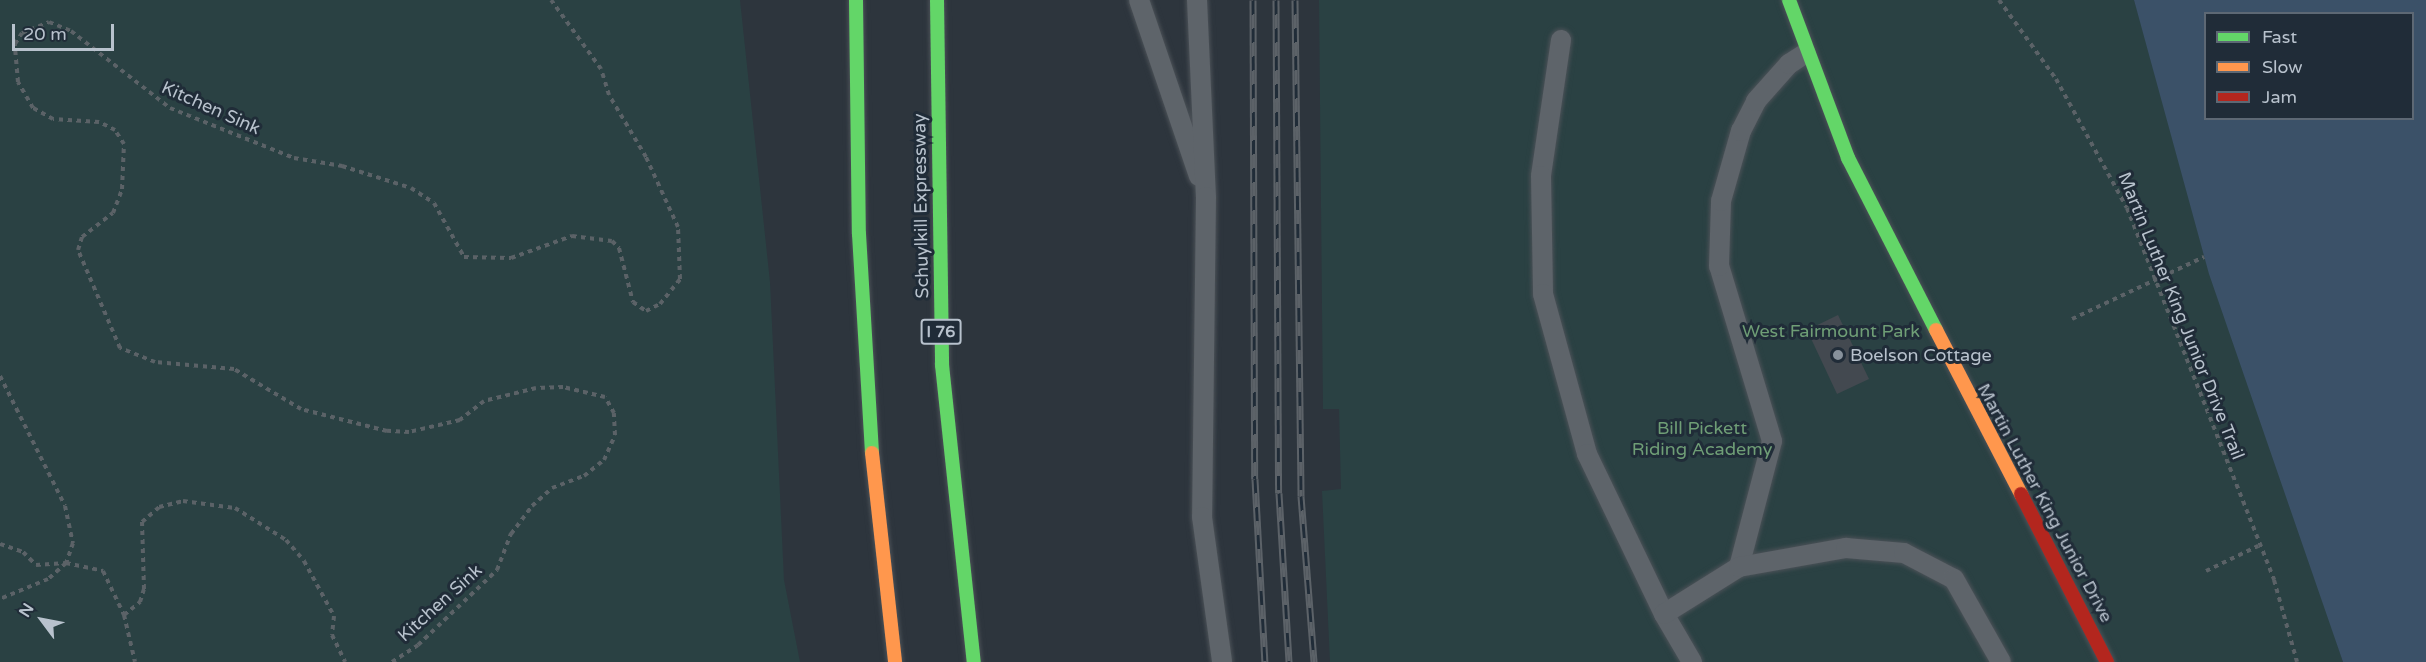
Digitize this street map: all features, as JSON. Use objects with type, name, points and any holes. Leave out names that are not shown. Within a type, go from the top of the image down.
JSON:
[{"type":"main road","points":[[856,0],[859,234],[871,446],[895,662]]},
{"type":"main road","name":"Schuylkill Expressway","points":[[937,0],[942,365],[974,662]]},
{"type":"main road","name":"Martin Luther King Junior Drive","points":[[1789,0],[1806,53],[1853,168],[2107,662]]},
{"type":"lane","points":[[1139,0],[1206,196]]},
{"type":"lane","points":[[1197,0],[1206,196],[1202,517],[1222,662]]},
{"type":"lane","points":[[1562,40],[1541,176],[1543,294],[1587,454],[1664,614],[1692,662]]},
{"type":"lane","points":[[1739,567],[1772,441],[1719,266],[1721,201],[1741,131],[1756,101],[1789,64],[1806,53]]},
{"type":"lane","points":[[1664,614],[1739,567],[1846,548],[1904,553],[1954,579],[2001,662]]},
{"type":"path","name":"Kitchen Sink","points":[[392,662],[418,645],[496,570],[511,534],[532,506],[552,488],[584,476],[604,460],[615,435],[614,413],[604,397],[563,387],[536,388],[484,401],[460,420],[409,432],[387,431],[301,409],[234,369],[155,362],[120,348],[78,250],[82,237],[113,213],[123,189],[124,144],[116,130],[99,122],[53,119],[33,108],[18,82],[15,44],[22,33],[50,22],[71,31],[170,108],[294,158],[342,166],[411,188],[434,203],[464,257],[511,258],[572,236],[612,241],[619,248],[633,302],[645,311],[668,296],[680,279],[678,227],[646,157],[609,95],[601,69],[551,0]]},
{"type":"path","name":"Martin Luther King Junior Drive Trail","points":[[1999,0],[2099,150],[2154,277],[2258,546],[2274,580],[2297,662]]},
{"type":"path","points":[[2073,319],[2154,277],[2204,257]]},
{"type":"path","points":[[0,376],[72,525],[66,563],[48,579],[0,599]]},
{"type":"path","points":[[124,615],[140,602],[144,589],[142,522],[159,507],[183,501],[235,508],[286,540],[304,561],[334,616],[332,635],[345,662]]},
{"type":"path","points":[[0,543],[23,552],[36,565],[66,563],[103,571],[124,615],[135,662]]},
{"type":"path","points":[[2206,571],[2258,546]]},
{"type":"green space","points":[[0,0],[740,0],[770,282],[784,580],[800,662],[0,662]]},
{"type":"green space","name":"West Fairmount Park","points":[[1319,0],[2134,0],[2343,662],[1330,662],[1322,491],[1341,489],[1339,409],[1323,409]]},
{"type":"water","points":[[2134,0],[2426,0],[2426,662],[2343,662],[2209,274]]},
{"type":"building","name":"Boelson Cottage","points":[[1838,315],[1869,379],[1837,394],[1807,330]]},
{"type":"railway","points":[[1253,0],[1255,479],[1265,662]]},
{"type":"railway","points":[[1276,0],[1279,493],[1289,662]]},
{"type":"railway","points":[[1295,0],[1301,496],[1314,662]]},
{"type":"traffic: fast","points":[[856,0],[859,234],[872,453]]},
{"type":"traffic: fast","points":[[937,0],[942,365],[974,662]]},
{"type":"traffic: fast","points":[[1789,0],[1848,158],[1936,330]]},
{"type":"traffic: slow","points":[[1936,330],[2021,494]]},
{"type":"traffic: slow","points":[[872,453],[895,662]]},
{"type":"traffic: jam","points":[[2021,494],[2107,662]]},
{"type":"place","name":"Boelson Cottage","points":[[1838,355]]},
{"type":"park label","name":"Bill Pickett Riding Academy","points":[[1702,439]]}]
